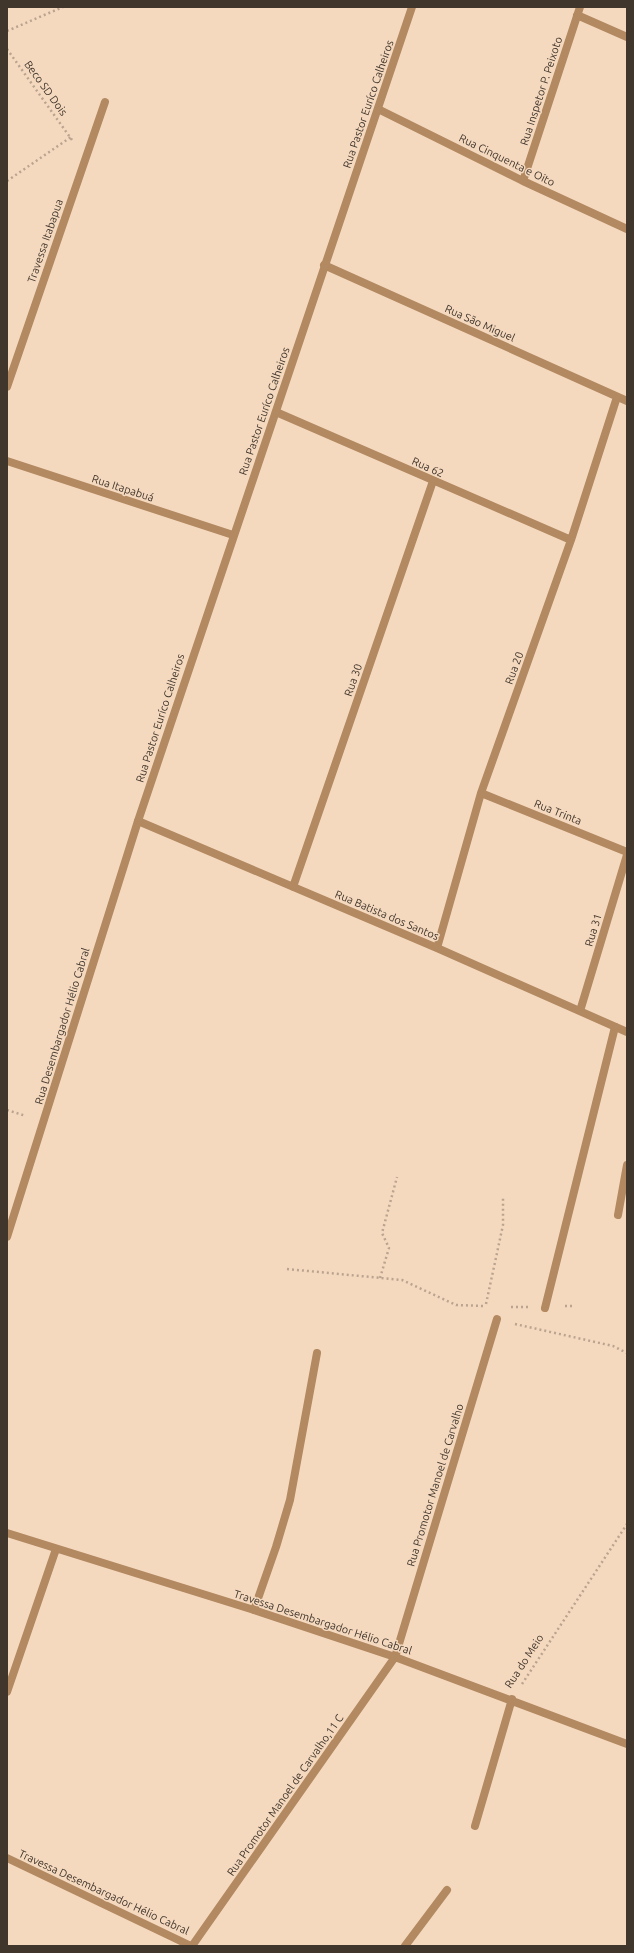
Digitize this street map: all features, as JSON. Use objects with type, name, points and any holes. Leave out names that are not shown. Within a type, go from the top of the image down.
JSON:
[{"type":"street","name":"Rua Pastor Euríco Calheiros","points":[[138,821],[233,535],[276,412],[324,265],[412,7]]},
{"type":"street","name":"Rua Inspetor P. Peixoto","points":[[523,181],[580,7]]},
{"type":"street","points":[[577,16],[627,38]]},
{"type":"street","name":"Travessa Itabapua","points":[[7,387],[105,102]]},
{"type":"street","name":"Rua Cinquenta e Oito","points":[[378,109],[523,181],[627,229]]},
{"type":"street","name":"Rua São Miguel","points":[[324,265],[627,401]]},
{"type":"street","name":"Rua 20","points":[[437,948],[481,793],[570,540],[617,397]]},
{"type":"street","name":"Rua 62","points":[[276,412],[570,540]]},
{"type":"street","name":"Rua Itapabuá","points":[[7,461],[233,535]]},
{"type":"street","name":"Rua 30","points":[[293,887],[433,481]]},
{"type":"street","name":"Rua Trinta","points":[[481,793],[627,854]]},
{"type":"street","name":"Rua Batista dos Santos","points":[[138,821],[437,948],[627,1032]]},
{"type":"street","name":"Rua Desembargador Hélio Cabral","points":[[7,1237],[138,821]]},
{"type":"street","name":"Rua 31","points":[[580,1011],[627,854]]},
{"type":"street","points":[[545,1308],[615,1027]]},
{"type":"street","points":[[618,1215],[627,1165]]},
{"type":"street","name":"Rua Promotor Manoel de Carvalho","points":[[395,1657],[497,1319]]},
{"type":"street","points":[[254,1610],[276,1547],[290,1500],[317,1353]]},
{"type":"street","name":"Travessa Desembargador Hélio Cabral","points":[[7,1533],[254,1610],[395,1657],[627,1744]]},
{"type":"street","points":[[7,1692],[56,1549]]},
{"type":"street","name":"Rua Promotor Manoel de Carvalho,11 C","points":[[192,1946],[395,1657]]},
{"type":"street","name":"Rua do Meio","points":[[475,1826],[512,1700]]},
{"type":"street","name":"Travessa Desembargador Hélio Cabral","points":[[7,1858],[192,1946]]},
{"type":"street","points":[[405,1946],[447,1890]]},
{"type":"path","points":[[7,31],[63,7]]},
{"type":"path","name":"Beco SD Dois","points":[[7,49],[71,137],[81,171]]},
{"type":"path","points":[[7,181],[71,137]]},
{"type":"path","points":[[380,1278],[389,1248],[382,1233],[397,1177]]},
{"type":"path","points":[[485,1306],[503,1225],[503,1196]]},
{"type":"path","points":[[287,1269],[402,1280],[456,1305],[493,1306]]},
{"type":"path","points":[[508,1307],[545,1308],[574,1306]]},
{"type":"path","points":[[497,1319],[613,1346],[627,1353]]},
{"type":"path","name":"Rua do Meio","points":[[512,1700],[627,1524]]}]
